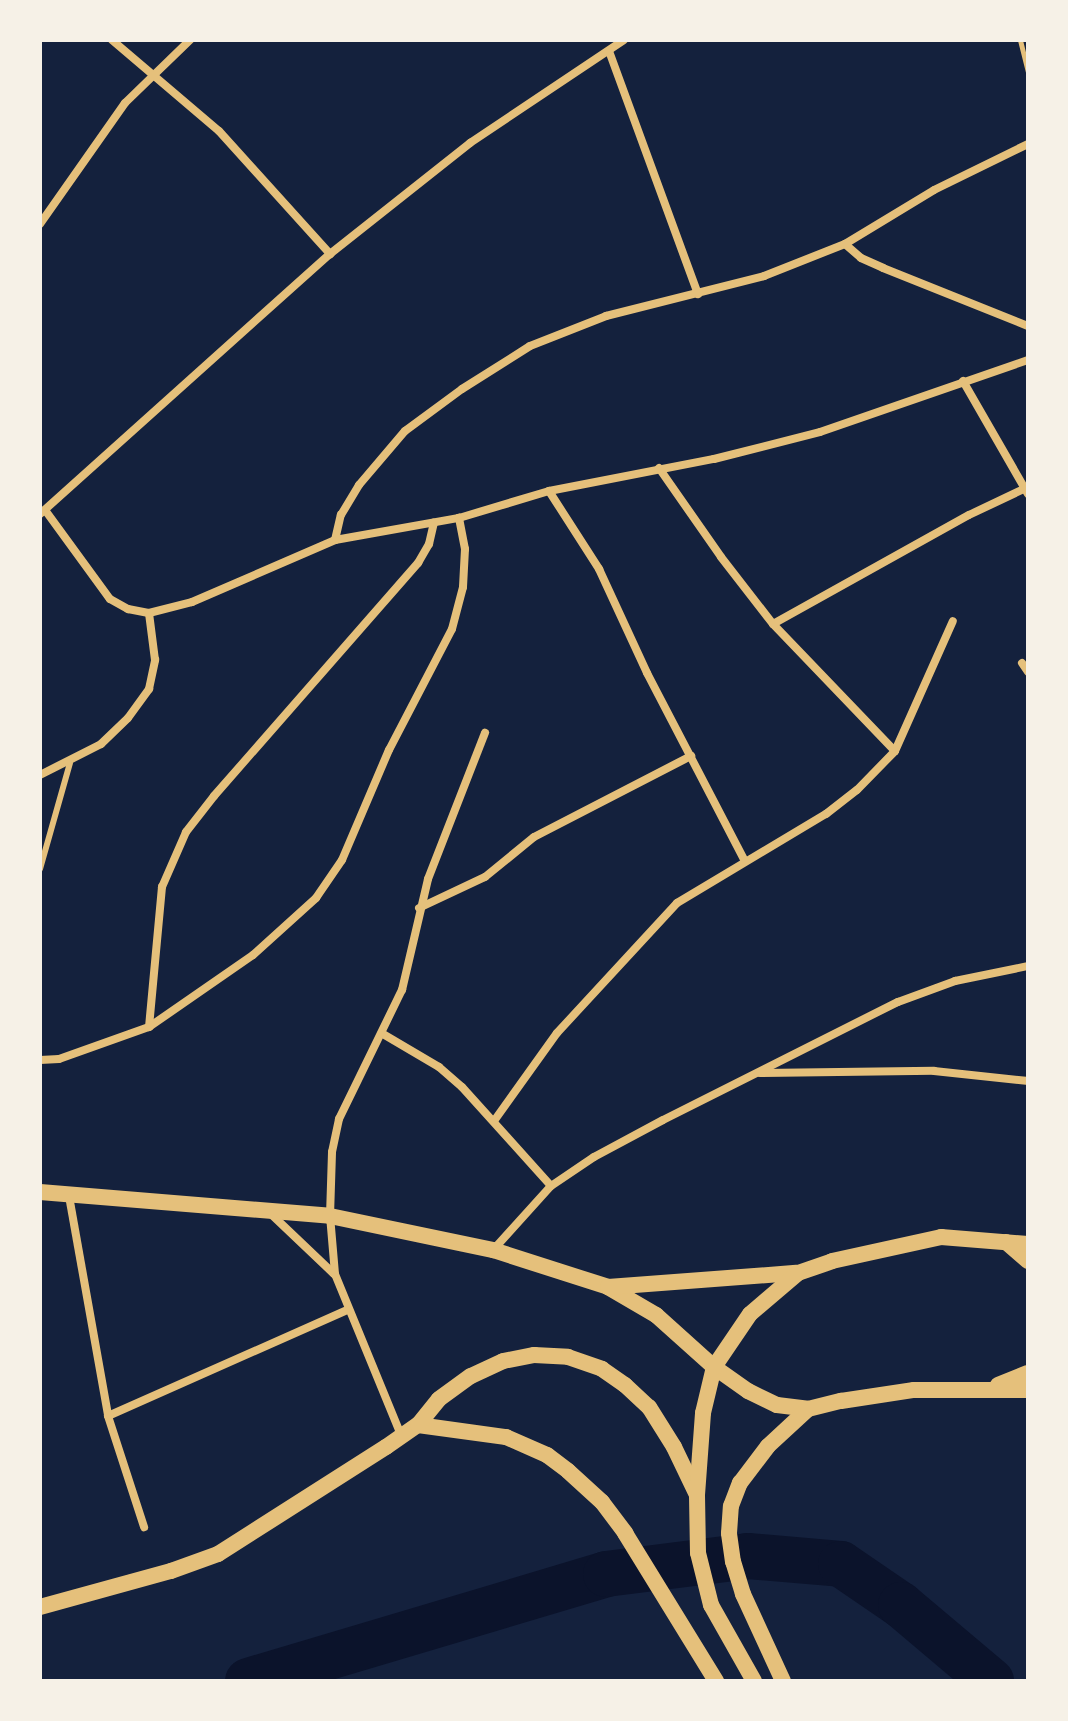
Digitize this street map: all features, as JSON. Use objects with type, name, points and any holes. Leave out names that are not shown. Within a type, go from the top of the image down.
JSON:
[{"type":"main road","points":[[40,1192],[330,1216],[493,1250],[608,1287],[656,1315],[714,1367],[761,1399],[808,1409],[890,1393],[1028,1390]]},
{"type":"main road","points":[[608,1287],[798,1273],[832,1261],[941,1237],[1028,1244]]},
{"type":"main road","points":[[1004,1241],[1028,1261]]},
{"type":"main road","points":[[754,1681],[711,1605],[698,1553],[697,1495],[703,1413],[714,1367],[750,1314],[798,1273]]},
{"type":"main road","points":[[40,1607],[171,1571],[218,1554],[257,1533],[418,1425],[439,1399],[471,1376],[503,1361],[534,1355],[568,1357],[602,1369],[649,1407],[674,1447],[697,1495]]},
{"type":"main road","points":[[985,1389],[1028,1373]]},
{"type":"main road","points":[[783,1681],[743,1594],[729,1533],[731,1506],[740,1483],[768,1446],[808,1409]]},
{"type":"main road","points":[[418,1425],[506,1437],[547,1455],[568,1471],[602,1502],[625,1533],[716,1681]]},
{"type":"street","points":[[112,40],[219,131],[330,254]]},
{"type":"street","points":[[40,224],[125,103],[152,73],[190,40]]},
{"type":"street","points":[[624,40],[470,143],[330,254],[43,512],[110,599],[128,609],[149,613],[192,602],[335,540],[459,518],[549,491],[820,432],[1028,360]]},
{"type":"street","points":[[609,51],[698,294]]},
{"type":"street","points":[[335,540],[341,515],[359,485],[405,431],[462,389],[530,346],[606,316],[764,276],[845,244],[934,190],[1028,144]]},
{"type":"street","points":[[845,244],[861,258],[883,268],[1028,326]]},
{"type":"street","points":[[773,624],[969,515],[1027,490],[963,381]]},
{"type":"street","points":[[659,468],[721,557],[773,624],[895,751]]},
{"type":"street","points":[[549,491],[599,569],[745,861]]},
{"type":"street","points":[[40,1060],[59,1059],[149,1027],[286,928],[316,898],[342,860],[389,750],[452,629],[463,587],[465,549],[459,518]]},
{"type":"street","points":[[149,1027],[162,887],[186,832],[410,573],[429,544],[434,523]]},
{"type":"street","points":[[40,775],[70,763],[101,744],[128,718],[149,689],[155,660],[149,613]]},
{"type":"street","points":[[494,1121],[557,1033],[677,903],[826,814],[857,790],[895,751],[953,621]]},
{"type":"street","points":[[1022,663],[1028,672]]},
{"type":"street","points":[[402,1436],[347,1310],[335,1274],[330,1216],[332,1152],[339,1119],[402,990],[419,908],[455,802],[485,733]]},
{"type":"street","points":[[419,908],[485,877],[534,837],[691,756]]},
{"type":"street","points":[[493,1250],[551,1186],[594,1157],[898,1002],[955,981],[1028,966]]},
{"type":"street","points":[[383,1034],[439,1067],[494,1121],[551,1186]]},
{"type":"street","points":[[756,1073],[934,1071],[1028,1081]]},
{"type":"street","points":[[69,1196],[108,1416],[144,1527]]},
{"type":"street","points":[[269,1211],[335,1274]]},
{"type":"street","points":[[108,1416],[347,1310]]},
{"type":"lane","points":[[40,869],[70,763]]},
{"type":"path","points":[[1020,40],[1028,73]]},
{"type":"waterway","points":[[248,1681],[606,1574],[748,1556],[841,1564],[901,1605],[991,1681]]}]
